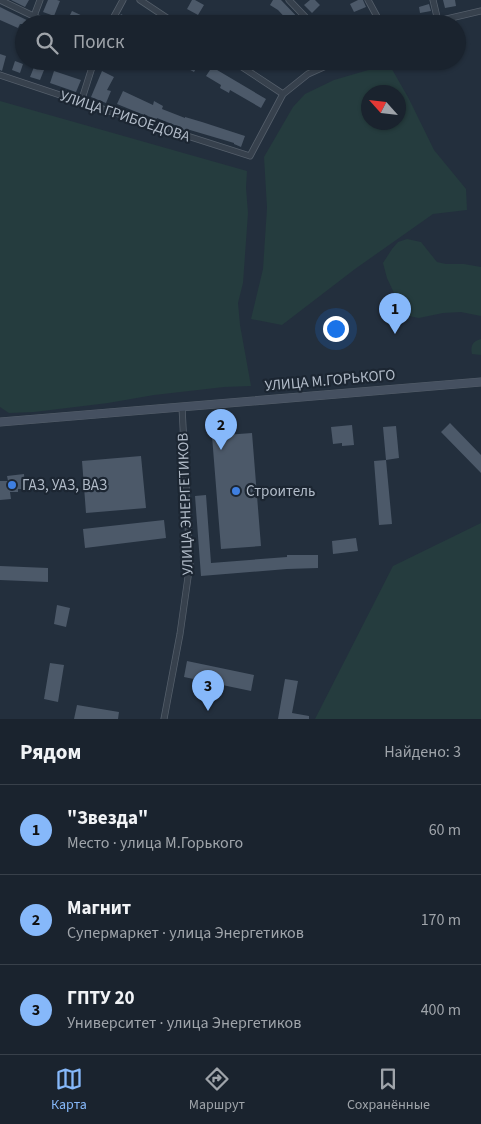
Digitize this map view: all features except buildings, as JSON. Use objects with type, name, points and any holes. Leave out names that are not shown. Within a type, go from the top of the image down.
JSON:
[{"type":"main road","name":"УЛИЦА М.ГОРЬКОГО","points":[[0,422],[481,382]]},
{"type":"main road","points":[[0,416],[12,421]]},
{"type":"street","points":[[0,0],[32,15]]},
{"type":"street","points":[[34,15],[40,0]]},
{"type":"street","points":[[115,15],[123,0]]},
{"type":"street","points":[[140,0],[162,15]]},
{"type":"street","points":[[289,0],[303,15]]},
{"type":"street","points":[[368,0],[376,15]]},
{"type":"street","points":[[433,0],[438,15]]},
{"type":"street","points":[[466,15],[481,11]]},
{"type":"street","points":[[81,102],[91,70]]},
{"type":"street","points":[[247,70],[283,94],[308,74],[317,70]]},
{"type":"street","name":"УЛИЦА ГРИБОЕДОВА","points":[[0,75],[250,156],[283,94]]},
{"type":"street","name":"УЛИЦА ЭНЕРГЕТИКОВ","points":[[164,719],[180,634],[190,564],[182,407]]},
{"type":"green space","points":[[368,70],[392,70],[401,85],[361,85],[361,130],[406,130],[406,94],[434,150],[466,189],[467,210],[433,214],[355,269],[282,325],[251,319],[263,269],[267,208],[264,157],[293,107],[305,94],[334,80]]},
{"type":"green space","points":[[0,101],[247,171],[248,213],[243,283],[238,303],[251,386],[154,395],[34,412],[9,413],[0,407]]},
{"type":"green space","points":[[407,239],[421,242],[437,262],[481,267],[481,316],[461,312],[443,313],[419,318],[409,316],[400,309],[383,263],[398,242]]},
{"type":"green space","points":[[481,339],[481,355],[472,354],[473,344]]},
{"type":"green space","points":[[481,523],[481,719],[315,719],[393,566]]},
{"type":"place","name":"\"Звезда\"","points":[[395,334]]},
{"type":"place","name":"Магнит","points":[[221,450]]},
{"type":"place","name":"ГАЗ, УАЗ, ВАЗ","points":[[12,485]]},
{"type":"place","name":"Строитель","points":[[236,491]]},
{"type":"place","name":"ГПТУ 20","points":[[208,711]]}]
